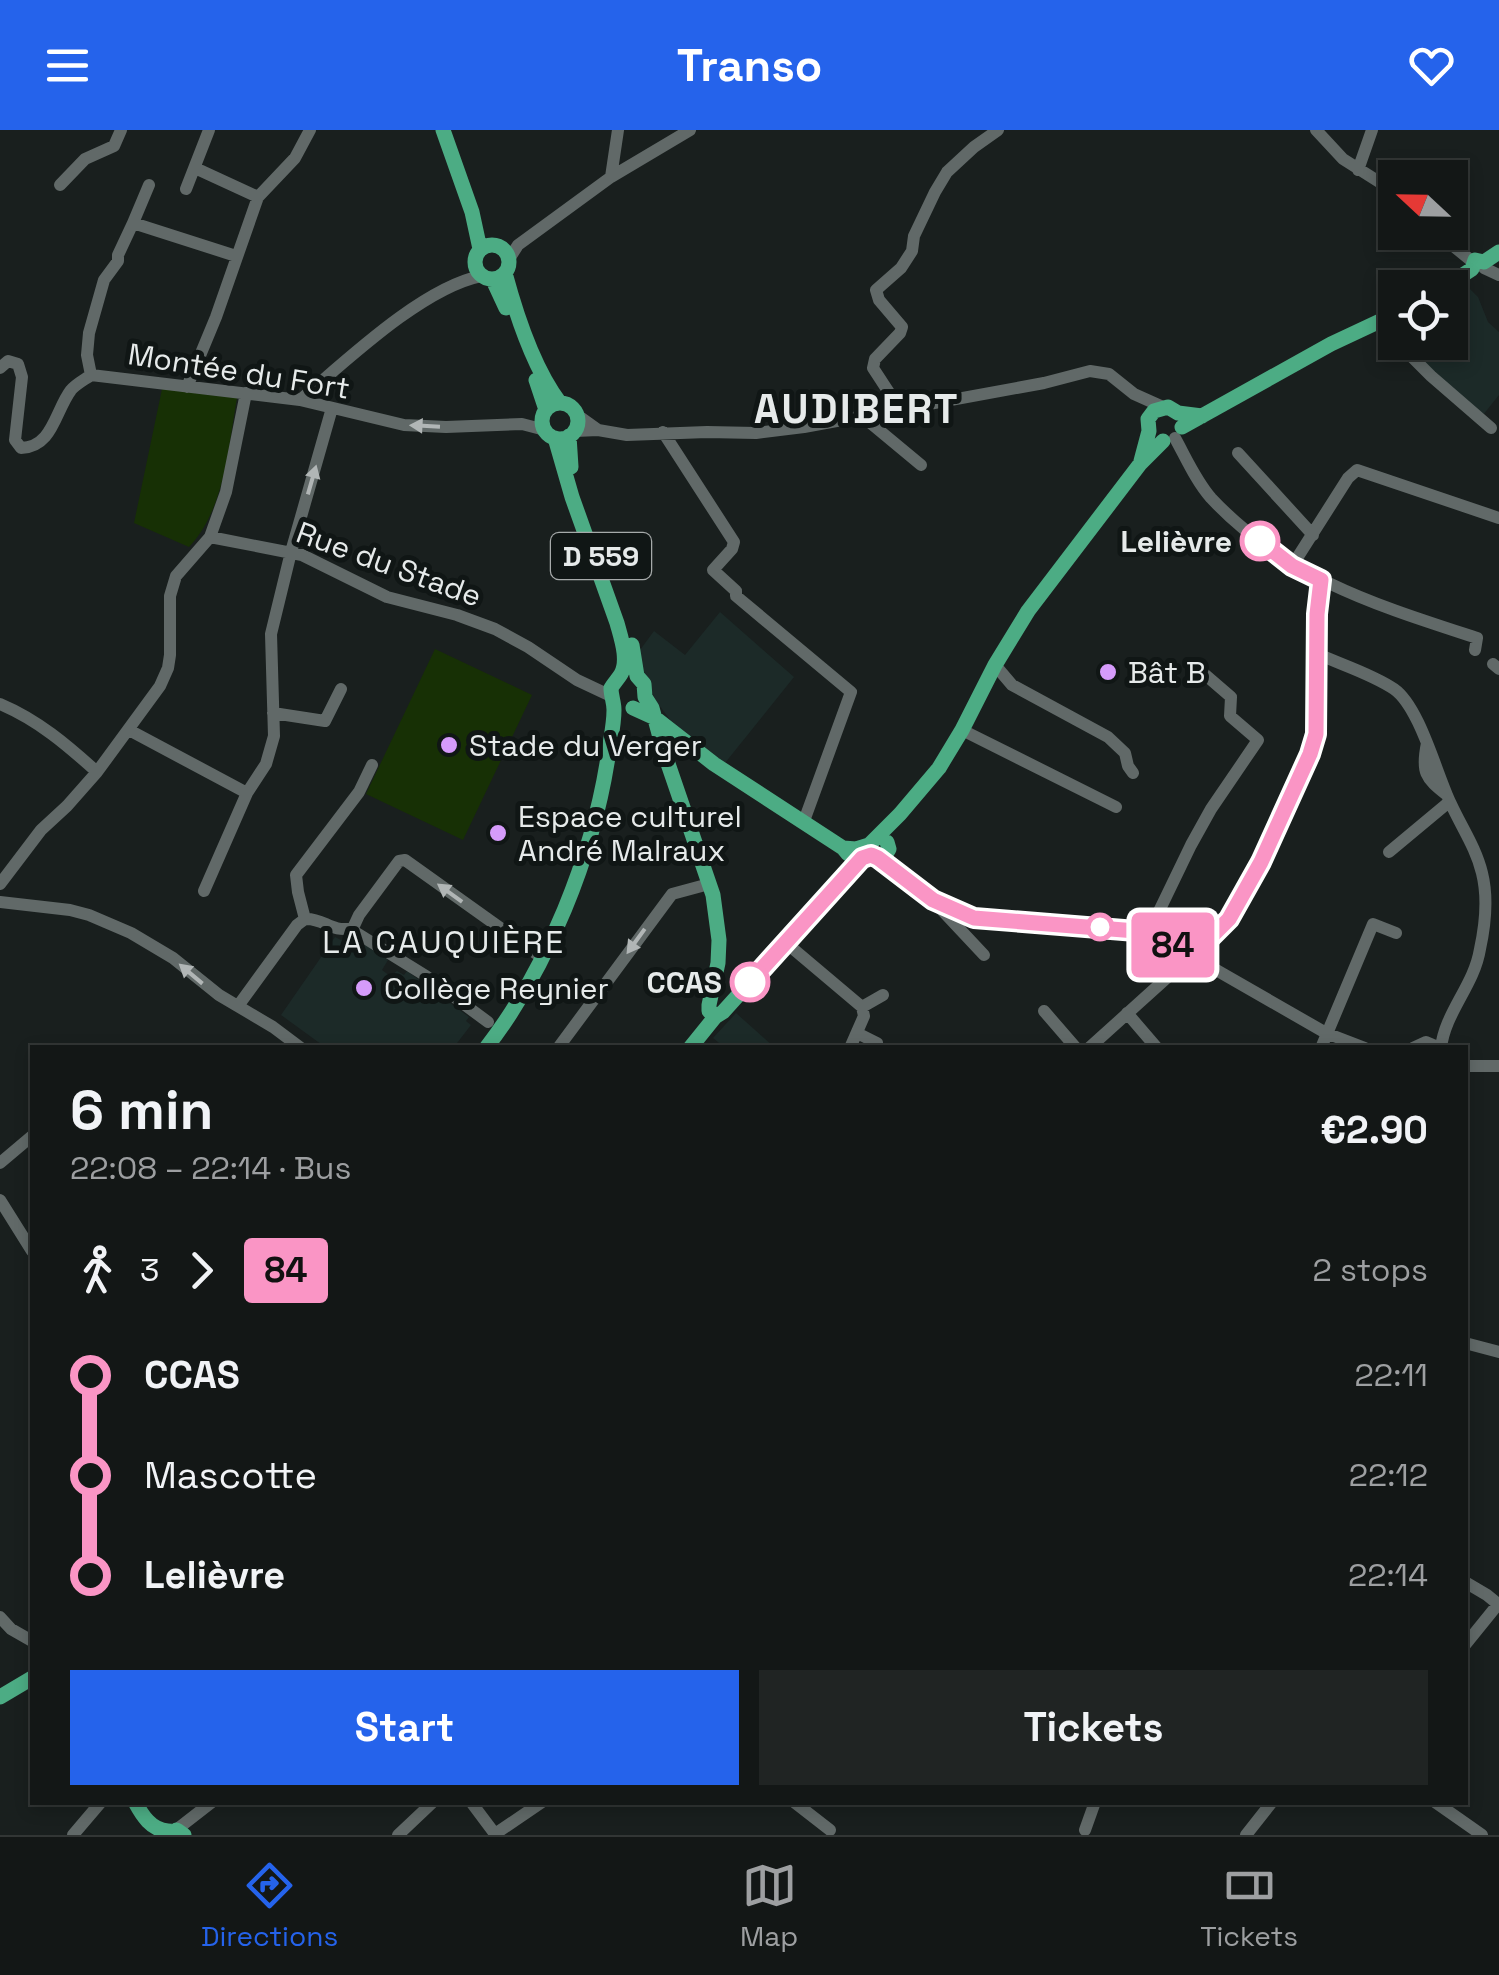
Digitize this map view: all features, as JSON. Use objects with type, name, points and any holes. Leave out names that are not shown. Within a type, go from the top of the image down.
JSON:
[{"type":"main road","points":[[443,130],[472,212],[495,260]]},
{"type":"main road","name":"D 559","points":[[451,130],[495,260],[534,355],[572,497],[622,644],[624,662],[624,713],[596,842],[564,927],[499,1045]]},
{"type":"main road","points":[[1482,267],[1499,252]]},
{"type":"main road","points":[[1149,425],[1152,436],[1202,416],[1378,322]]},
{"type":"main road","points":[[1374,324],[1378,324]]},
{"type":"main road","points":[[1140,464],[1154,411],[1172,425]]},
{"type":"main road","points":[[692,1045],[714,1017],[723,1012],[876,849],[939,768],[1028,611],[1172,425]]},
{"type":"main road","points":[[622,693],[714,764],[843,848],[876,849]]},
{"type":"main road","name":"D 559","points":[[488,1045],[535,953],[562,915],[590,841],[604,783],[613,719],[622,693]]},
{"type":"main road","points":[[655,718],[717,918],[718,963],[709,1005],[714,1017]]},
{"type":"main road","points":[[0,1700],[30,1679]]},
{"type":"main road","points":[[0,1700],[30,1692]]},
{"type":"main road","points":[[126,1805],[137,1820],[175,1832]]},
{"type":"main road","points":[[136,1805],[154,1827],[175,1832]]},
{"type":"street","points":[[60,184],[86,159],[114,146],[122,130]]},
{"type":"street","points":[[186,189],[209,130]]},
{"type":"street","points":[[187,387],[258,197],[294,158],[310,130]]},
{"type":"street","points":[[611,176],[618,130]]},
{"type":"street","points":[[300,400],[399,317],[495,260],[611,176],[690,130]]},
{"type":"street","points":[[896,410],[873,368],[875,359],[902,328],[879,300],[876,290],[901,268],[912,251],[914,236],[947,172],[998,130]]},
{"type":"street","points":[[1316,130],[1343,159],[1378,182]]},
{"type":"street","points":[[1358,170],[1372,130]]},
{"type":"street","points":[[195,168],[258,197]]},
{"type":"street","points":[[90,376],[90,333],[104,280],[117,264],[148,186]]},
{"type":"street","points":[[133,222],[236,256]]},
{"type":"street","points":[[1460,250],[1482,267]]},
{"type":"street","points":[[1415,360],[1491,428]]},
{"type":"street","name":"Montée du Fort","points":[[0,368],[8,361],[18,364],[22,377],[15,440],[22,448],[32,448],[47,437],[72,388],[90,376],[300,400],[404,425],[552,423],[628,435],[756,433],[804,428],[1090,370],[1109,374],[1172,425]]},
{"type":"street","points":[[0,884],[40,830],[96,772],[160,686],[168,668],[170,596],[176,576],[210,537],[226,492],[246,394]]},
{"type":"street","points":[[1134,394],[1149,425]]},
{"type":"street","points":[[204,891],[247,793],[266,764],[274,736],[271,634],[332,408]]},
{"type":"street","points":[[862,416],[922,465]]},
{"type":"street","points":[[1172,425],[1210,497],[1292,566],[1402,613],[1476,638],[1475,650]]},
{"type":"street","points":[[663,432],[734,542],[713,570],[736,596],[850,692],[804,822]]},
{"type":"street","points":[[1238,453],[1314,535]]},
{"type":"street","points":[[1292,566],[1356,470],[1499,518]]},
{"type":"street","name":"Rue du Stade","points":[[210,537],[302,555],[387,596],[495,629],[578,680],[622,693]]},
{"type":"street","points":[[1092,1045],[1229,919],[1255,872],[1316,734],[1321,580]]},
{"type":"street","points":[[1318,654],[1397,690],[1413,714],[1448,798],[1475,848],[1483,878],[1480,952],[1466,992],[1431,1045]]},
{"type":"street","points":[[994,666],[1012,685],[1108,737],[1125,753],[1133,772]]},
{"type":"street","points":[[1148,934],[1211,809],[1258,740],[1230,716],[1231,697],[1202,672]]},
{"type":"street","points":[[985,683],[1012,685]]},
{"type":"street","points":[[273,713],[325,721],[341,689]]},
{"type":"street","points":[[0,704],[37,723],[96,772]]},
{"type":"street","points":[[129,730],[247,793]]},
{"type":"street","points":[[962,730],[1116,807]]},
{"type":"street","points":[[306,920],[296,875],[360,792],[372,765]]},
{"type":"street","points":[[1390,852],[1448,798]]},
{"type":"street","points":[[876,849],[898,874],[933,900],[984,956]]},
{"type":"street","points":[[353,928],[399,861],[405,860],[535,953]]},
{"type":"street","points":[[560,1045],[672,894],[709,884]]},
{"type":"street","points":[[933,900],[988,920],[1148,934],[1326,1033],[1357,1045]]},
{"type":"street","points":[[0,902],[89,915],[156,948],[208,988],[296,1045]]},
{"type":"street","points":[[238,1006],[298,924],[314,919],[338,930],[353,928]]},
{"type":"street","points":[[1322,1045],[1372,924],[1396,933]]},
{"type":"street","points":[[353,928],[488,1022]]},
{"type":"street","points":[[785,942],[862,1007],[864,1016],[852,1045]]},
{"type":"street","points":[[862,1007],[883,995]]},
{"type":"street","points":[[1044,1011],[1073,1045]]},
{"type":"street","points":[[1128,1013],[1155,1045]]},
{"type":"street","points":[[858,1033],[877,1045]]},
{"type":"street","points":[[1468,1066],[1499,1066]]},
{"type":"street","points":[[0,1163],[30,1138]]},
{"type":"street","points":[[0,1200],[30,1248]]},
{"type":"street","points":[[0,1227],[12,1218]]},
{"type":"street","points":[[1468,1344],[1499,1352]]},
{"type":"street","points":[[1468,1584],[1499,1604],[1468,1641]]},
{"type":"street","points":[[0,1617],[30,1641]]},
{"type":"street","points":[[72,1835],[98,1805]]},
{"type":"street","points":[[175,1832],[208,1805]]},
{"type":"street","points":[[398,1835],[430,1805]]},
{"type":"street","points":[[473,1805],[495,1834],[538,1805]]},
{"type":"street","points":[[798,1805],[830,1830]]},
{"type":"street","points":[[1084,1833],[1089,1805]]},
{"type":"street","points":[[1246,1835],[1270,1805]]},
{"type":"street","points":[[1439,1805],[1482,1835]]},
{"type":"shaded area","points":[[1468,287],[1478,297],[1488,322],[1499,332],[1499,395],[1483,415],[1422,360],[1468,360]]},
{"type":"shaded area","points":[[720,612],[794,677],[725,763],[671,721],[656,701],[638,661],[640,650],[654,631],[685,655]]},
{"type":"shaded area","name":"Collège Reynier","points":[[335,937],[345,937],[388,960],[382,970],[390,976],[407,971],[469,1017],[466,1021],[471,1025],[456,1045],[322,1045],[281,1015]]},
{"type":"shaded area","points":[[736,1013],[772,1045],[722,1045],[713,1038]]},
{"type":"green space","points":[[162,389],[237,398],[218,496],[201,532],[189,547],[134,523]]},
{"type":"green space","name":"Stade du Verger","points":[[435,649],[532,695],[463,840],[366,794]]},
{"type":"bus line","name":"84","points":[[750,982],[862,858],[871,855],[933,900],[974,918],[1136,931],[1185,950],[1206,942],[1229,919],[1261,862],[1316,734],[1321,580],[1292,566],[1260,541]]},
{"type":"place","name":"Lelièvre","points":[[1260,541]]},
{"type":"place","name":"Bât B","points":[[1108,672]]},
{"type":"place","name":"Stade du Verger","points":[[449,745]]},
{"type":"place","name":"Espace culturel André Malraux","points":[[498,833]]},
{"type":"place","name":"CCAS","points":[[750,982]]},
{"type":"place","name":"Collège Reynier","points":[[364,988]]},
{"type":"district","name":"AUDIBERT","points":[[857,409]]},
{"type":"district","name":"LA CAUQUIÈRE","points":[[444,942]]}]
